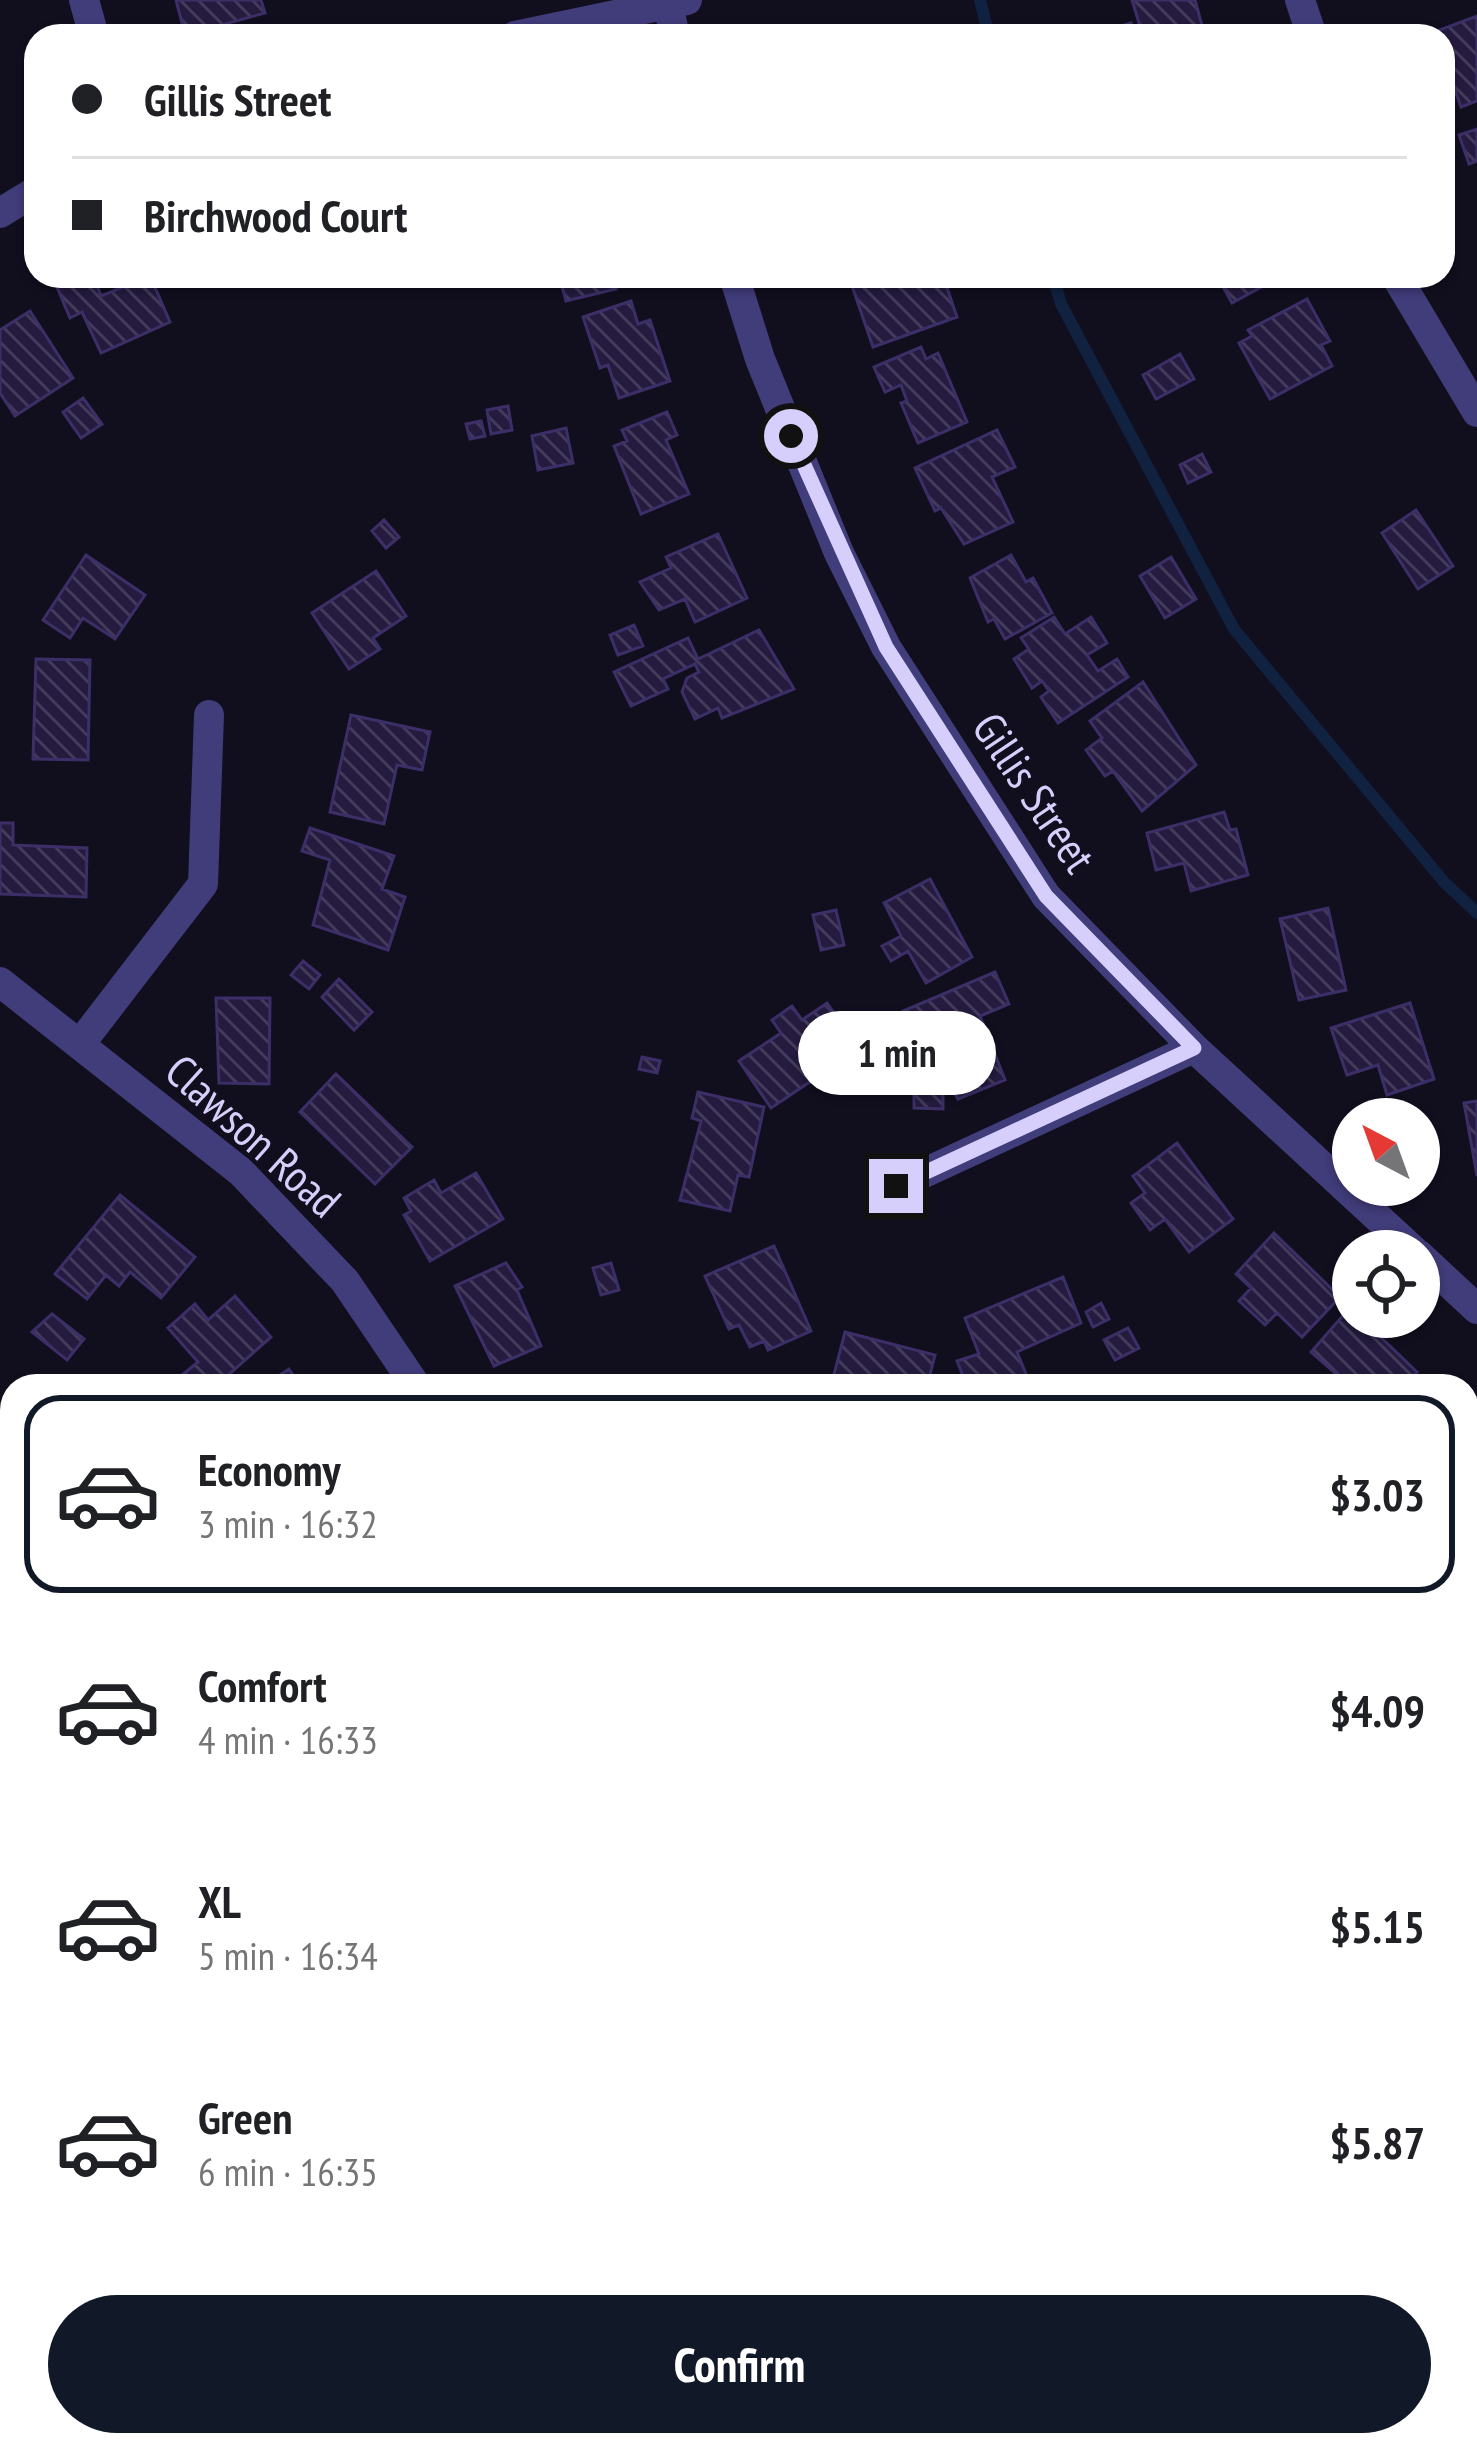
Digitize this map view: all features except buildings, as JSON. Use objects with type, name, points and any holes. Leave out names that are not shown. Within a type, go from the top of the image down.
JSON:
[{"type":"street","points":[[570,24],[674,1]]},
{"type":"street","name":"Gillis Street","points":[[738,288],[760,359],[821,510],[886,647],[1046,896],[1194,1048],[1392,1230]]},
{"type":"street","points":[[1403,288],[1477,412]]},
{"type":"street","points":[[80,1044],[203,884],[209,716]]},
{"type":"street","name":"Clawson Road","points":[[0,982],[241,1172],[345,1281],[408,1374]]},
{"type":"street","points":[[896,1186],[1194,1048]]},
{"type":"street","name":"Gillis Street","points":[[1440,1274],[1477,1309]]},
{"type":"waterway","points":[[980,0],[986,24]]},
{"type":"waterway","points":[[1056,288],[1234,629],[1444,882],[1477,913]]},
{"type":"route","points":[[791,436],[839,553],[886,647],[1046,896],[1194,1048],[896,1186]]}]
